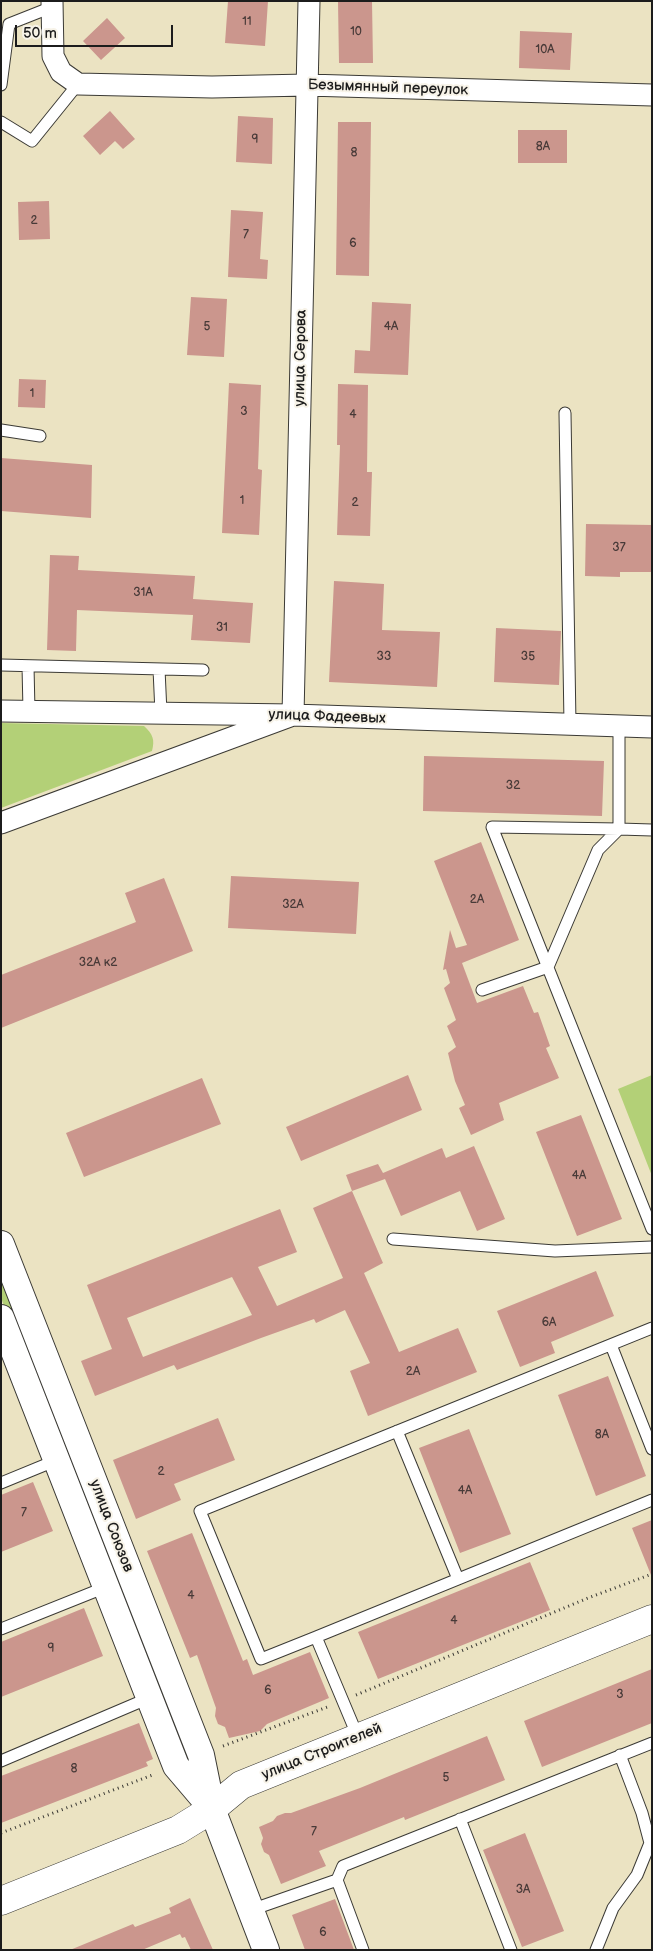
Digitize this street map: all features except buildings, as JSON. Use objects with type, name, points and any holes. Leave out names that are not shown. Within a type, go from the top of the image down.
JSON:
[{"type":"main road","name":"улица Строителей","points":[[1,1901],[170,1833],[212,1809],[241,1785],[652,1619]]},
{"type":"street","name":"улица Серова","points":[[293,715],[309,1]]},
{"type":"street","points":[[52,4],[53,56],[61,72],[78,84]]},
{"type":"street","name":"Безымянный переулок","points":[[78,84],[124,86],[307,85],[652,95]]},
{"type":"street","name":"улица Фадеевых","points":[[1,711],[293,715],[652,727]]},
{"type":"street","points":[[1,823],[293,715]]},
{"type":"street","name":"улица Союзов","points":[[1,1244],[201,1755],[212,1809],[266,1950]]},
{"type":"street","name":"улица Союзов","points":[[1,1318],[176,1766],[212,1809]]},
{"type":"street","points":[[21,1370],[46,1359]]},
{"type":"street","points":[[91,1548],[116,1539]]},
{"type":"lane","points":[[1,84],[9,24],[52,4]]},
{"type":"lane","points":[[1,122],[32,141],[78,84]]},
{"type":"lane","points":[[565,413],[570,724]]},
{"type":"lane","points":[[1,430],[40,436]]},
{"type":"lane","points":[[1,665],[203,670]]},
{"type":"lane","points":[[28,666],[29,711]]},
{"type":"lane","points":[[159,669],[161,713]]},
{"type":"lane","points":[[482,990],[548,967],[598,850],[619,829],[619,726]]},
{"type":"lane","points":[[652,830],[492,827],[652,1229]]},
{"type":"lane","points":[[393,1239],[555,1252],[652,1248]]},
{"type":"lane","points":[[652,1328],[200,1511],[261,1659],[652,1500]]},
{"type":"lane","points":[[611,1345],[652,1449]]},
{"type":"lane","points":[[397,1431],[458,1579]]},
{"type":"lane","points":[[1,1483],[57,1460]]},
{"type":"lane","points":[[1,1629],[106,1586]]},
{"type":"lane","points":[[316,1637],[358,1737]]},
{"type":"lane","points":[[1,1761],[149,1698]]},
{"type":"lane","points":[[363,1950],[337,1880],[343,1866],[652,1743]]},
{"type":"lane","points":[[596,1950],[613,1908],[637,1875],[650,1844],[642,1813],[620,1755]]},
{"type":"lane","points":[[460,1819],[511,1950]]},
{"type":"lane","points":[[251,1910],[337,1880]]},
{"type":"green space","points":[[1,723],[144,726],[153,737],[153,747],[152,751],[1,808]]},
{"type":"green space","points":[[652,1075],[652,1176],[618,1089]]},
{"type":"green space","points":[[1,1278],[28,1347],[22,1352],[1,1298]]}]
